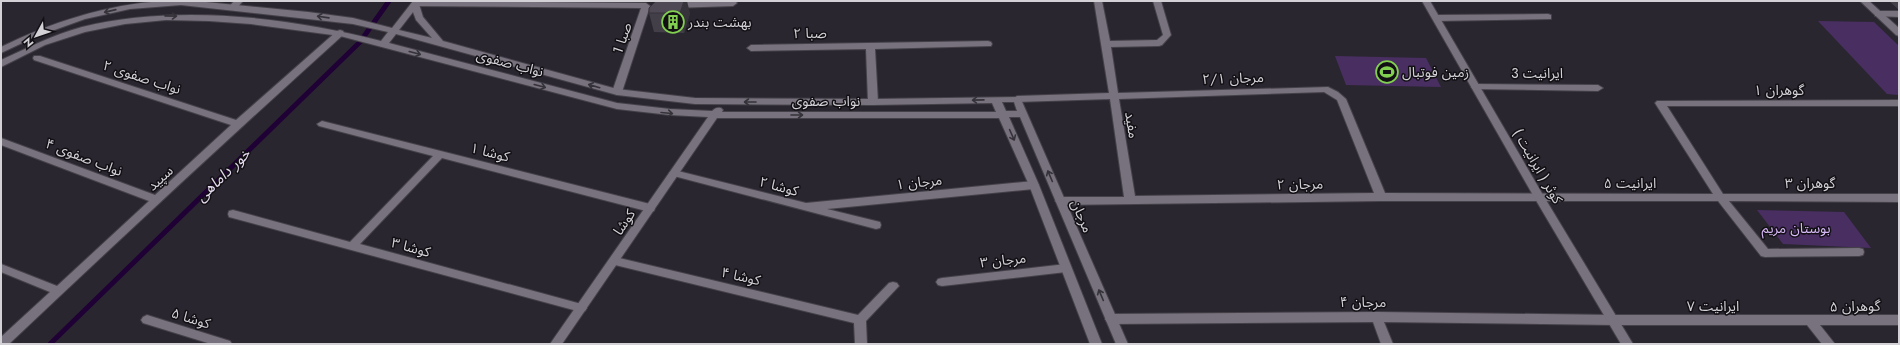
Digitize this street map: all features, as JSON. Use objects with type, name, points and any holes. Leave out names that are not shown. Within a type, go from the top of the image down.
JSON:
[{"type":"street","name":"مفید","points":[[1098,1],[1107,44],[1113,96],[1130,200]]},
{"type":"street","points":[[1107,44],[1159,44],[1167,35],[1157,1]]},
{"type":"street","name":"کوثر ( ایرانیت )","points":[[1426,1],[1539,197],[1627,344]]},
{"type":"street","points":[[1864,1],[1899,33]]},
{"type":"street","name":"نواب صفوی","points":[[1,50],[57,26],[130,6],[171,2],[236,4],[357,22],[441,43],[617,92],[696,101],[724,102],[873,102],[1017,99]]},
{"type":"street","points":[[380,44],[416,2]]},
{"type":"street","points":[[416,2],[419,18],[428,31],[441,43]]},
{"type":"street","name":"صبا 1","points":[[416,2],[654,6],[617,92]]},
{"type":"street","points":[[654,6],[734,4]]},
{"type":"street","points":[[1878,14],[1899,14]]},
{"type":"street","name":"نواب صفوی","points":[[1,64],[30,48],[70,32],[105,22],[146,17],[199,16],[297,27],[345,35],[617,106],[655,112],[715,115],[1024,114]]},
{"type":"street","points":[[1436,18],[1548,17]]},
{"type":"street","name":"سپید","points":[[1,344],[238,124],[345,35],[357,22]]},
{"type":"street","name":"صبا ۲","points":[[751,48],[988,44]]},
{"type":"street","points":[[870,46],[873,102]]},
{"type":"street","name":"نواب صفوی ۲","points":[[37,58],[238,124]]},
{"type":"street","name":"ایرانیت 3","points":[[1476,87],[1598,88]]},
{"type":"street","name":"مرجان ۲/۱","points":[[1017,99],[1325,89],[1341,99],[1381,197]]},
{"type":"street","name":"مرجان","points":[[1017,99],[1122,344]]},
{"type":"street","points":[[996,100],[1034,185],[1096,344]]},
{"type":"street","name":"کوشا","points":[[556,344],[724,102]]},
{"type":"street","name":"گوهران ۱","points":[[1720,197],[1660,103],[1899,103]]},
{"type":"street","name":"کوشا ۱","points":[[322,124],[650,208]]},
{"type":"street","name":"نواب صفوی ۴","points":[[1,141],[157,200]]},
{"type":"street","points":[[352,246],[440,154]]},
{"type":"street","name":"کوشا ۲","points":[[674,173],[876,225]]},
{"type":"street","name":"مرجان ۱","points":[[806,207],[1034,185]]},
{"type":"street","name":"مرجان ۲","points":[[1060,201],[1381,197],[1539,197]]},
{"type":"street","name":"ایرانیت ۵","points":[[1539,197],[1720,197]]},
{"type":"street","points":[[1720,197],[1765,253],[1859,252]]},
{"type":"street","name":"گوهران ۳","points":[[1720,197],[1899,198]]},
{"type":"street","name":"کوشا ۳","points":[[233,214],[581,308]]},
{"type":"street","name":"کوشا ۴","points":[[615,261],[860,320]]},
{"type":"street","points":[[1,268],[59,291]]},
{"type":"street","name":"مرجان ۳","points":[[942,282],[1066,268]]},
{"type":"street","points":[[861,344],[860,320],[893,286]]},
{"type":"street","points":[[1377,316],[1387,344]]},
{"type":"street","name":"مرجان ۴","points":[[1111,319],[1377,316],[1614,320]]},
{"type":"street","name":"کوشا ۵","points":[[147,320],[226,344]]},
{"type":"street","name":"ایرانیت ۷","points":[[1614,320],[1811,321]]},
{"type":"street","name":"گوهران ۵","points":[[1811,321],[1899,320]]},
{"type":"street","points":[[1811,321],[1829,344]]},
{"type":"green space","points":[[1818,21],[1874,22],[1899,46],[1899,95],[1887,94]]},
{"type":"green space","name":"زمین فوتبال","points":[[1335,56],[1426,58],[1441,87],[1346,85]]},
{"type":"green space","name":"بوستان مریم","points":[[1757,210],[1844,212],[1871,248],[1783,244]]},
{"type":"building","points":[[656,1],[684,1],[680,13],[649,13],[649,8]]},
{"type":"waterway","name":"خور داماهی","points":[[50,344],[360,42],[389,1]]},
{"type":"place","name":"بهشت بندر","points":[[673,22]]},
{"type":"place","name":"زمین فوتبال","points":[[1387,72]]}]
